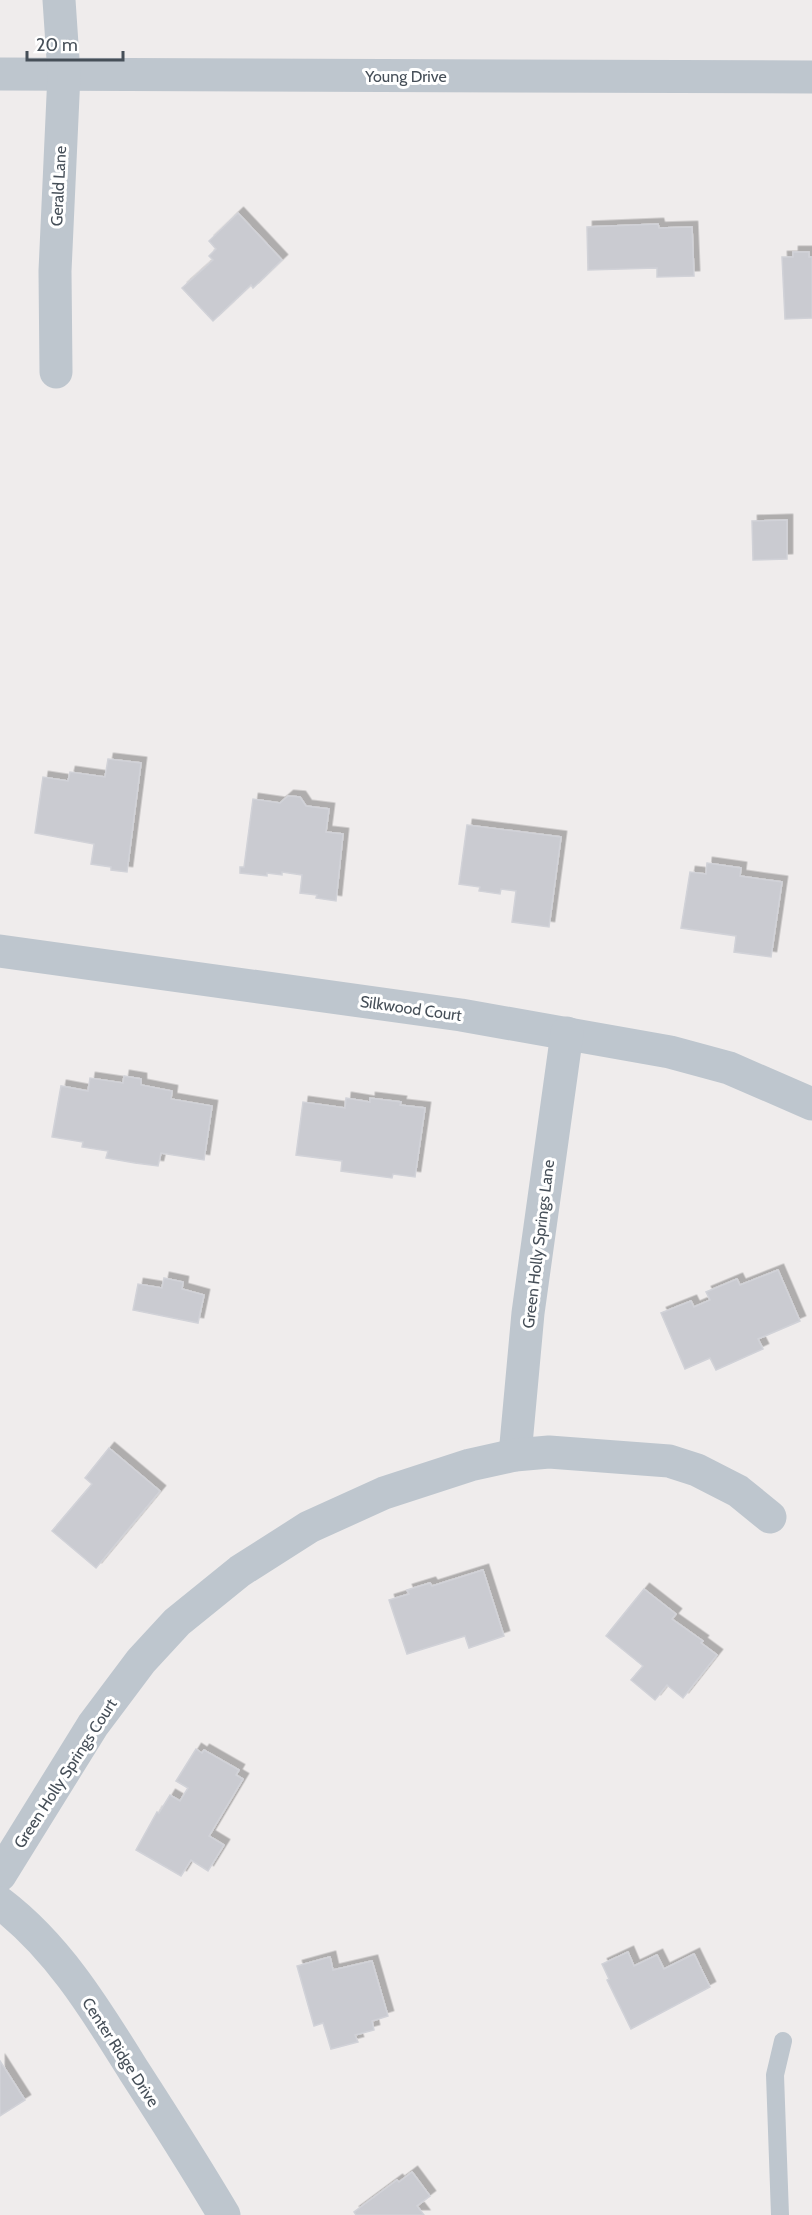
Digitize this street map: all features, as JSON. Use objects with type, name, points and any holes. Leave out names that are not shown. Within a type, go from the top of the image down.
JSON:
[{"type":"street","name":"Gerald Lane","points":[[56,372],[55,271],[64,74],[59,0]]},
{"type":"street","name":"Young Drive","points":[[0,74],[812,76]]},
{"type":"street","name":"Silkwood Court","points":[[0,951],[461,1015],[669,1052],[729,1068],[812,1104]]},
{"type":"street","name":"Green Holly Springs Lane","points":[[514,1455],[528,1313],[567,1033]]},
{"type":"street","name":"Green Holly Springs Court","points":[[0,1875],[93,1725],[141,1661],[186,1614],[240,1571],[309,1527],[384,1493],[470,1465],[514,1455],[549,1452],[669,1461],[697,1470],[738,1491],[770,1516]]},
{"type":"street","name":"Center Ridge Drive","points":[[0,1903],[23,1920],[66,1968],[99,2016],[224,2215]]},
{"type":"lane","points":[[780,2215],[775,2075],[783,2041]]},
{"type":"building","points":[[238,213],[282,260],[253,288],[251,285],[213,321],[182,288],[213,260],[209,256],[216,249],[209,241]]},
{"type":"building","points":[[658,224],[659,228],[692,227],[694,276],[657,277],[657,268],[588,270],[587,227]]},
{"type":"building","points":[[793,252],[809,252],[809,257],[812,257],[812,318],[785,319],[782,257],[793,257]]},
{"type":"building","points":[[787,520],[787,559],[753,560],[752,521]]},
{"type":"building","points":[[108,759],[141,763],[127,872],[91,864],[94,844],[35,833],[43,777],[68,781],[70,772],[105,777]]},
{"type":"building","points":[[288,796],[300,797],[306,806],[329,809],[326,832],[343,834],[336,901],[300,893],[302,875],[282,872],[282,875],[267,873],[267,876],[240,873],[240,867],[244,867],[253,799],[280,803]]},
{"type":"building","points":[[467,825],[561,837],[549,927],[512,922],[516,891],[501,889],[500,894],[479,891],[480,887],[459,884]]},
{"type":"building","points":[[707,863],[741,868],[740,876],[782,882],[771,957],[734,952],[736,936],[681,928],[690,872],[706,874]]},
{"type":"building","points":[[124,1076],[141,1079],[141,1085],[172,1091],[171,1099],[212,1106],[204,1160],[161,1153],[158,1166],[135,1163],[106,1158],[108,1151],[82,1147],[83,1142],[52,1137],[61,1086],[88,1091],[90,1078],[123,1083]]},
{"type":"building","points":[[346,1098],[370,1102],[370,1098],[425,1108],[415,1177],[393,1174],[392,1178],[341,1171],[342,1161],[296,1155],[303,1102],[345,1108]]},
{"type":"building","points":[[778,1270],[800,1321],[758,1339],[763,1349],[716,1370],[710,1358],[685,1369],[661,1313],[691,1301],[694,1307],[710,1300],[706,1292],[737,1279],[740,1285]]},
{"type":"building","points":[[164,1278],[183,1282],[182,1289],[204,1295],[198,1323],[133,1310],[138,1284],[162,1288]]},
{"type":"building","points":[[109,1448],[160,1491],[96,1568],[52,1531],[92,1484],[85,1478]]},
{"type":"building","points":[[483,1570],[504,1636],[469,1648],[465,1636],[407,1654],[389,1600],[409,1594],[407,1590],[430,1583],[432,1586]]},
{"type":"building","points":[[644,1589],[676,1614],[672,1619],[703,1641],[701,1643],[717,1655],[683,1698],[667,1685],[655,1700],[631,1680],[643,1666],[606,1636]]},
{"type":"building","points":[[196,1749],[202,1753],[204,1750],[239,1770],[236,1775],[243,1779],[209,1836],[224,1845],[208,1871],[191,1860],[181,1876],[136,1850],[157,1812],[159,1813],[170,1795],[180,1801],[188,1788],[176,1781]]},
{"type":"building","points":[[628,1952],[634,1966],[657,1955],[664,1969],[694,1954],[710,1987],[631,2029],[607,1980],[609,1979],[602,1964]]},
{"type":"building","points":[[330,1957],[333,1970],[372,1961],[388,2016],[372,2021],[374,2030],[355,2035],[358,2042],[331,2049],[323,2023],[314,2026],[297,1966]]},
{"type":"building","points":[[0,2061],[25,2100],[0,2116]]},
{"type":"building","points":[[412,2172],[430,2196],[417,2206],[424,2215],[356,2215],[354,2212],[397,2180],[399,2182]]}]
